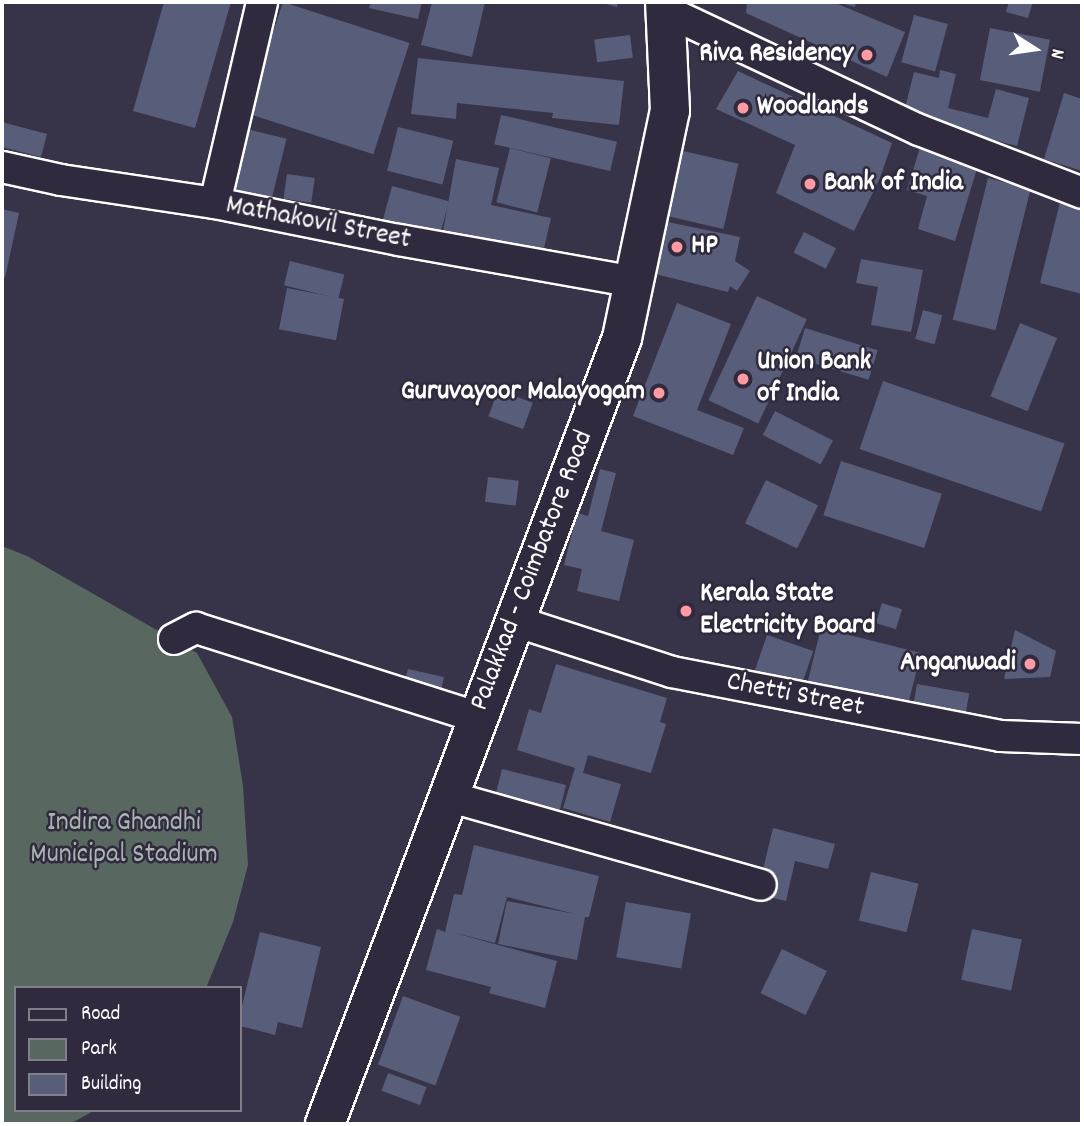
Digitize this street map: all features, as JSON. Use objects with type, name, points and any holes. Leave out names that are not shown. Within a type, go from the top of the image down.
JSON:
[{"type":"main road","name":"Palakkad - Coimbatore Road","points":[[325,1124],[622,338],[670,111],[665,6]]},
{"type":"street","points":[[215,203],[262,2]]},
{"type":"street","points":[[665,6],[919,130],[1082,193]]},
{"type":"street","name":"Mathakovil Street","points":[[2,167],[61,180],[215,203],[399,240],[634,282]]},
{"type":"street","name":"Chetti Street","points":[[515,621],[672,672],[1001,736],[1082,738]]},
{"type":"street","points":[[174,639],[196,628],[477,717]]},
{"type":"street","points":[[447,796],[761,885]]},
{"type":"green space","name":"Indira Ghandhi Municipal Stadium","points":[[2,546],[27,556],[197,653],[232,717],[243,786],[248,865],[233,922],[207,986],[14,986],[14,1112],[91,1112],[70,1124],[2,1124]]},
{"type":"building","points":[[164,2],[231,2],[195,128],[133,111]]},
{"type":"building","points":[[283,2],[409,43],[373,154],[247,113]]},
{"type":"building","points":[[371,2],[422,2],[418,19],[369,8]]},
{"type":"building","points":[[432,2],[485,2],[472,57],[421,45]]},
{"type":"building","points":[[599,2],[618,2],[617,7]]},
{"type":"building","name":"Riva Residency","points":[[747,2],[833,2],[905,32],[887,77],[746,13]]},
{"type":"building","points":[[837,2],[856,2],[855,7]]},
{"type":"building","points":[[1009,2],[1033,2],[1028,18],[1006,12]]},
{"type":"building","points":[[914,15],[948,24],[935,71],[901,62]]},
{"type":"building","points":[[990,28],[1050,40],[1040,92],[980,80]]},
{"type":"building","points":[[630,35],[633,58],[597,62],[594,39]]},
{"type":"building","points":[[418,58],[624,81],[619,125],[552,118],[553,113],[457,103],[456,119],[411,114]]},
{"type":"building","points":[[940,70],[956,74],[948,108],[988,118],[996,89],[1029,98],[1017,146],[903,116],[914,72],[939,78]]},
{"type":"building","points":[[738,71],[892,143],[880,178],[854,231],[776,193],[795,145],[716,109]]},
{"type":"building","points":[[1064,93],[1082,99],[1082,171],[1044,159]]},
{"type":"building","points":[[501,115],[617,142],[610,171],[494,144]]},
{"type":"building","points":[[2,122],[47,134],[41,157],[2,147]]},
{"type":"building","points":[[239,127],[287,139],[271,200],[224,188]]},
{"type":"building","points":[[398,127],[453,141],[442,184],[387,171]]},
{"type":"building","points":[[921,144],[979,162],[955,241],[918,229],[927,196],[907,190]]},
{"type":"building","points":[[510,148],[551,158],[537,212],[496,202]]},
{"type":"building","points":[[679,150],[738,164],[723,229],[664,215]]},
{"type":"building","points":[[456,159],[499,168],[491,205],[551,218],[539,270],[440,248]]},
{"type":"building","points":[[287,174],[315,178],[311,203],[284,199]]},
{"type":"building","points":[[988,178],[1031,189],[995,330],[953,320]]},
{"type":"building","points":[[392,186],[449,201],[433,262],[376,247]]},
{"type":"building","points":[[1060,202],[1082,208],[1082,294],[1040,283]]},
{"type":"building","points":[[2,209],[19,213],[5,278],[2,277]]},
{"type":"building","points":[[663,221],[740,237],[735,261],[750,271],[737,291],[730,286],[728,292],[651,273]]},
{"type":"building","points":[[804,232],[836,248],[826,269],[794,252]]},
{"type":"building","points":[[861,259],[923,270],[911,332],[871,325],[878,287],[856,283]]},
{"type":"building","points":[[290,261],[344,275],[338,299],[284,285]]},
{"type":"building","points":[[287,288],[344,299],[336,340],[279,329]]},
{"type":"building","points":[[757,296],[807,319],[758,423],[708,400]]},
{"type":"building","points":[[677,303],[731,324],[697,410],[744,428],[733,455],[633,416]]},
{"type":"building","points":[[923,310],[942,315],[935,344],[915,339]]},
{"type":"building","points":[[1020,323],[1057,338],[1027,411],[990,396]]},
{"type":"building","points":[[805,328],[878,350],[869,380],[796,358]]},
{"type":"building","points":[[883,381],[1065,444],[1041,512],[860,449]]},
{"type":"building","points":[[498,390],[533,403],[523,429],[488,416]]},
{"type":"building","points":[[775,411],[833,441],[821,465],[763,435]]},
{"type":"building","points":[[841,461],[942,494],[924,548],[823,515]]},
{"type":"building","points":[[600,469],[616,473],[601,531],[634,540],[619,601],[577,591],[582,569],[564,565],[577,513],[588,516]]},
{"type":"building","points":[[488,477],[519,481],[516,506],[485,502]]},
{"type":"building","points":[[766,480],[818,505],[797,549],[745,523]]},
{"type":"building","points":[[882,603],[902,609],[896,629],[876,623]]},
{"type":"building","points":[[821,628],[921,653],[906,714],[806,689]]},
{"type":"building","name":"Anganwadi","points":[[1015,630],[1056,651],[1050,677],[1004,679]]},
{"type":"building","points":[[767,635],[813,651],[799,692],[753,676]]},
{"type":"building","points":[[556,664],[667,698],[660,722],[666,724],[651,773],[588,755],[583,773],[621,784],[610,822],[563,808],[575,768],[517,750],[529,709],[541,713]]},
{"type":"building","points":[[408,669],[444,677],[441,690],[405,680]]},
{"type":"building","points":[[917,684],[969,693],[963,726],[911,716]]},
{"type":"building","points":[[502,769],[566,785],[556,826],[492,810]]},
{"type":"building","points":[[773,828],[835,844],[828,869],[795,861],[786,901],[757,894]]},
{"type":"building","points":[[474,845],[599,876],[589,917],[585,917],[577,960],[498,944],[507,901],[575,914],[507,897],[495,943],[451,932],[557,961],[545,1008],[489,993],[491,987],[426,970],[437,929],[445,932],[454,894],[462,895]]},
{"type":"building","points":[[871,872],[919,884],[906,932],[859,921]]},
{"type":"building","points":[[626,902],[691,913],[681,969],[616,957]]},
{"type":"building","points":[[972,929],[1022,940],[1011,990],[961,980]]},
{"type":"building","points":[[260,932],[321,947],[302,1028],[278,1022],[275,1035],[242,1027],[242,1006]]},
{"type":"building","points":[[782,949],[827,971],[805,1015],[761,993]]},
{"type":"building","points":[[403,996],[460,1017],[435,1085],[378,1065]]},
{"type":"building","points":[[388,1073],[427,1087],[420,1105],[382,1091]]},
{"type":"place","name":"Riva Residency","points":[[867,55]]},
{"type":"place","name":"Woodlands","points":[[743,108]]},
{"type":"place","name":"Bank of India","points":[[810,184]]},
{"type":"place","name":"HP","points":[[677,247]]},
{"type":"place","name":"Union Bank of India","points":[[743,379]]},
{"type":"place","name":"Guruvayoor Malayogam","points":[[659,393]]},
{"type":"place","name":"Kerala State Electricity Board","points":[[686,611]]},
{"type":"place","name":"Anganwadi","points":[[1030,664]]}]
